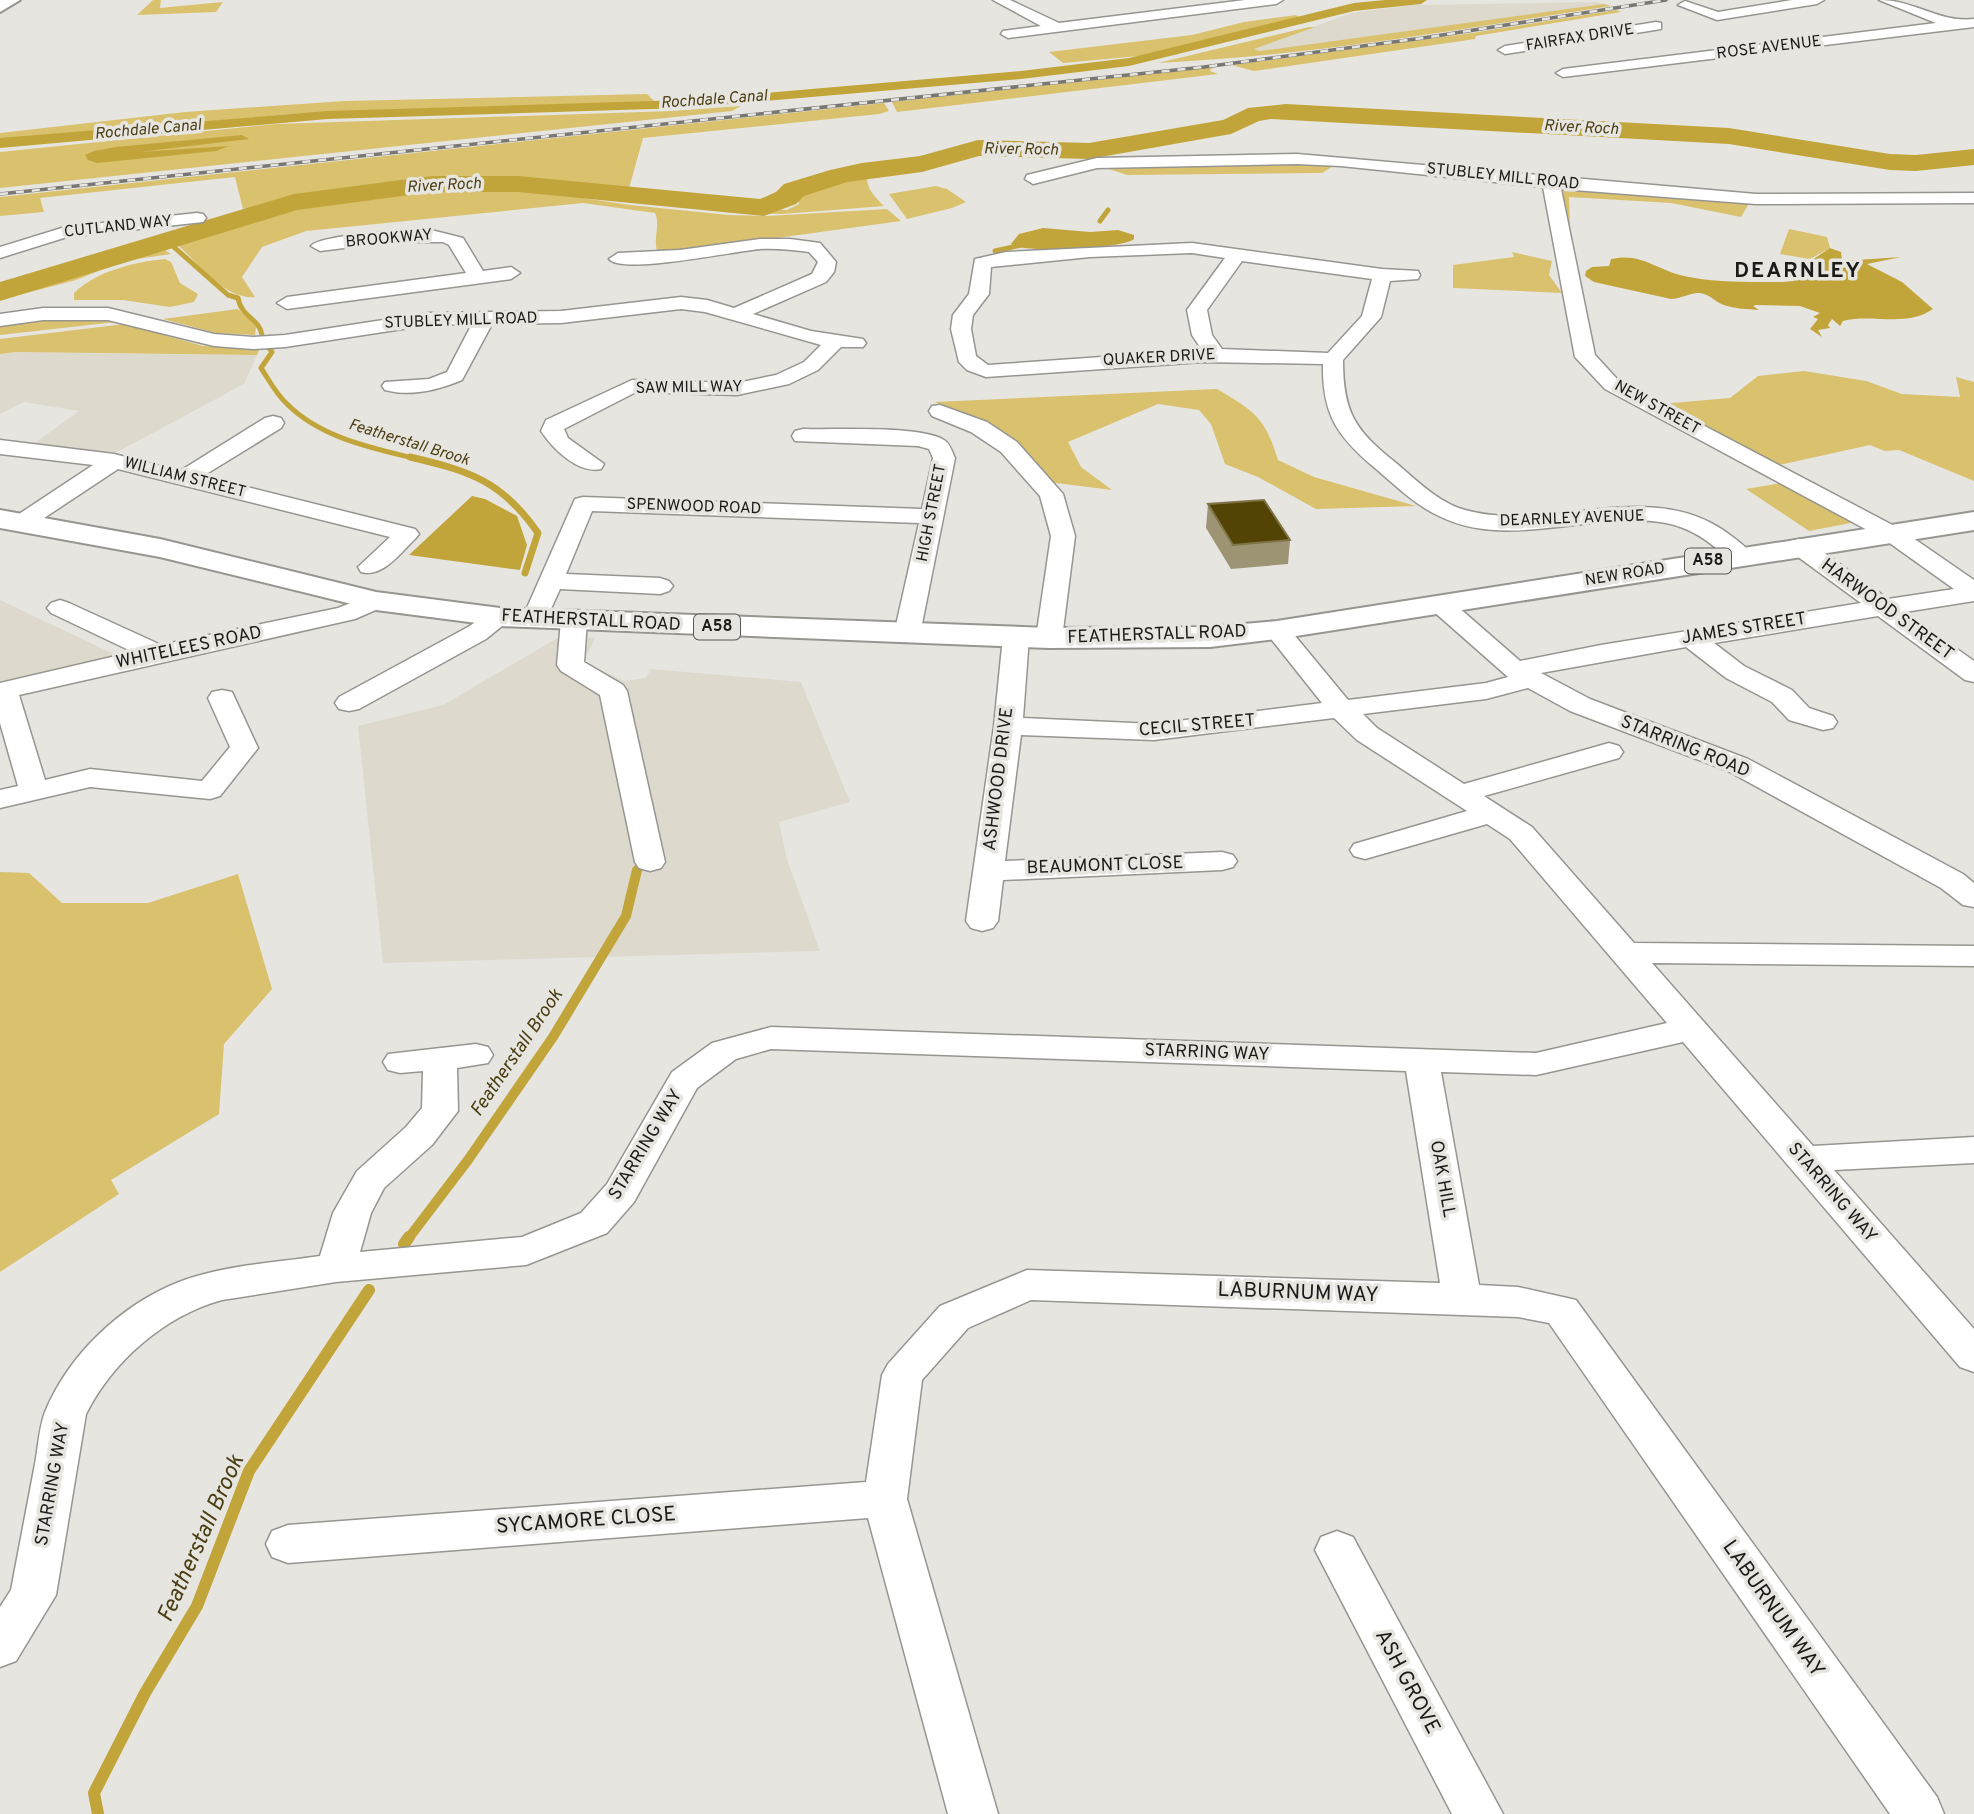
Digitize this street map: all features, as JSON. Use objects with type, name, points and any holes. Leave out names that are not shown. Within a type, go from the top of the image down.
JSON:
[{"type":"main road","points":[[0,7],[12,0]]},
{"type":"main road","name":"FEATHERSTALL ROAD","points":[[12,520],[160,548],[376,601],[500,617],[907,634],[1049,638],[1210,637],[1277,630],[1441,605]]},
{"type":"main road","name":"NEW ROAD","points":[[1441,605],[1799,546],[1974,521]]},
{"type":"street","points":[[1000,0],[1055,27]]},
{"type":"street","points":[[1008,34],[1276,0]]},
{"type":"street","points":[[1685,5],[1720,18],[1817,0]]},
{"type":"street","points":[[1886,0],[1954,26]]},
{"type":"street","points":[[1132,5],[1154,15]]},
{"type":"street","name":"ROSE AVENUE","points":[[1563,73],[1974,23]]},
{"type":"street","name":"FAIRFAX DRIVE","points":[[1504,50],[1629,30],[1656,36],[1696,57]]},
{"type":"street","points":[[1544,44],[1602,68]]},
{"type":"street","name":"STUBLEY MILL ROAD","points":[[1033,179],[1097,163],[1297,159],[1756,199],[1974,198]]},
{"type":"street","name":"NEW STREET","points":[[1551,183],[1585,357],[1612,385],[1892,534],[1974,592]]},
{"type":"street","name":"CUTLAND WAY","points":[[0,253],[45,232],[173,223],[197,218]]},
{"type":"street","name":"BROOKWAY","points":[[320,246],[352,245],[433,232],[457,242],[462,255],[478,277]]},
{"type":"street","points":[[618,259],[680,256],[760,244],[820,243],[820,250],[827,262],[825,272],[819,278],[736,314]]},
{"type":"street","points":[[984,370],[974,366],[967,358],[961,329],[963,315],[979,294],[982,263],[1006,258],[1168,247],[1382,275],[1411,275]]},
{"type":"street","points":[[1216,355],[1202,335],[1197,310],[1237,254]]},
{"type":"street","points":[[291,299],[511,272]]},
{"type":"street","points":[[1333,359],[1371,317],[1382,275]]},
{"type":"street","points":[[428,283],[432,300],[429,319]]},
{"type":"street","name":"STUBLEY MILL ROAD","points":[[0,320],[43,314],[95,313],[137,320],[214,340],[253,343],[285,341],[429,319],[561,317],[681,303],[707,306],[808,337],[846,342]]},
{"type":"street","points":[[402,390],[456,376],[485,318]]},
{"type":"street","name":"SAW MILL WAY","points":[[592,458],[560,443],[545,424],[630,383],[737,389],[782,380],[811,366],[846,342]]},
{"type":"street","name":"QUAKER DRIVE","points":[[952,378],[984,370],[1216,355],[1282,355],[1333,359]]},
{"type":"street","name":"DEARNLEY AVENUE","points":[[1333,359],[1331,394],[1337,414],[1361,445],[1409,485],[1453,515],[1483,522],[1619,515],[1668,517],[1693,523],[1741,556]]},
{"type":"street","points":[[940,411],[979,427],[1009,447],[1051,494],[1063,536],[1049,638]]},
{"type":"street","points":[[186,477],[273,423]]},
{"type":"street","name":"HIGH STREET","points":[[803,436],[921,439],[938,445],[944,458],[907,634]]},
{"type":"street","name":"WILLIAM STREET","points":[[0,447],[114,461],[407,534],[370,567]]},
{"type":"street","points":[[12,520],[114,461]]},
{"type":"street","name":"SPENWOOD ROAD","points":[[535,619],[583,503],[931,516]]},
{"type":"street","name":"HARWOOD STREET","points":[[1799,546],[1974,674]]},
{"type":"street","points":[[550,581],[660,586]]},
{"type":"street","name":"JAMES STREET","points":[[1343,711],[1509,687],[1522,674],[1691,638],[1974,592]]},
{"type":"street","name":"WHITELEES ROAD","points":[[2,691],[346,614],[376,601]]},
{"type":"street","name":"STARRING ROAD","points":[[1441,605],[1522,674],[1580,705],[1738,765],[1952,881],[1974,898]]},
{"type":"street","points":[[60,608],[159,654]]},
{"type":"street","points":[[349,703],[477,633],[500,617]]},
{"type":"street","points":[[574,621],[570,665],[613,691],[650,862]]},
{"type":"street","name":"STARRING WAY","points":[[1277,630],[1343,711],[1367,734],[1521,834],[1974,1356]]},
{"type":"street","name":"ASHWOOD DRIVE","points":[[982,921],[1008,726],[1016,637]]},
{"type":"street","points":[[1691,638],[1735,673],[1782,696],[1799,713],[1823,722]]},
{"type":"street","points":[[2,691],[34,791]]},
{"type":"street","points":[[0,799],[90,778],[210,790],[244,748],[222,698]]},
{"type":"street","name":"CECIL STREET","points":[[1008,726],[1154,732],[1343,711]]},
{"type":"street","points":[[1460,794],[1609,752]]},
{"type":"street","points":[[1365,850],[1491,814]]},
{"type":"street","name":"BEAUMONT CLOSE","points":[[987,870],[1222,861]]},
{"type":"street","points":[[1625,953],[1974,956]]},
{"type":"street","name":"STARRING WAY","points":[[0,1646],[33,1595],[65,1414],[81,1383],[102,1357],[129,1331],[164,1307],[193,1293],[222,1284],[336,1268],[526,1251],[594,1223],[621,1194],[684,1080],[724,1051],[771,1038],[1536,1064],[1690,1029]]},
{"type":"street","points":[[400,1062],[476,1055]]},
{"type":"street","points":[[336,1268],[352,1213],[370,1180],[419,1136],[440,1111],[440,1059]]},
{"type":"street","name":"OAK HILL","points":[[1422,1060],[1462,1298]]},
{"type":"street","points":[[1803,1159],[1974,1150]]},
{"type":"street","name":"LABURNUM WAY","points":[[973,1814],[885,1499],[902,1375],[954,1317],[1027,1284],[1462,1298],[1518,1302],[1562,1311],[1919,1814]]},
{"type":"street","name":"SYCAMORE CLOSE","points":[[288,1544],[885,1499]]},
{"type":"street","name":"ASH GROVE","points":[[1337,1550],[1478,1814]]},
{"type":"shaded area","points":[[153,0],[161,0],[160,8],[223,2],[216,12],[137,15]]},
{"type":"shaded area","points":[[1604,4],[1379,36],[1260,51],[1253,49],[1351,13],[1412,5]]},
{"type":"shaded area","points":[[1604,4],[1611,6],[1385,41],[1158,63],[1309,27],[1315,27],[1254,49],[1260,51]]},
{"type":"shaded area","points":[[1616,10],[1621,12],[1476,36],[1475,39],[1254,71],[1232,65],[1472,33]]},
{"type":"shaded area","points":[[1296,15],[1300,18],[1139,56],[1063,63],[1049,52],[1192,35],[1244,22]]},
{"type":"shaded area","points":[[1213,67],[1210,71],[1218,74],[897,112],[892,102]]},
{"type":"shaded area","points":[[647,94],[655,102],[291,114],[0,140],[0,133],[185,112],[345,101]]},
{"type":"shaded area","points":[[884,103],[889,111],[879,114],[643,138],[628,192],[531,181],[458,181],[350,191],[243,209],[235,177],[40,198],[44,212],[0,216],[0,197]]},
{"type":"shaded area","points":[[741,106],[732,111],[0,188],[0,152],[276,124],[672,111]]},
{"type":"shaded area","points":[[242,135],[249,139],[139,152],[229,146],[216,151],[97,163],[88,160],[85,155],[116,147]]},
{"type":"shaded area","points":[[1340,162],[1322,173],[1127,175],[1097,165]]},
{"type":"shaded area","points":[[867,171],[869,186],[884,206],[782,214],[735,213],[521,189],[630,205],[728,215],[768,216],[887,209],[901,221],[658,254],[655,213],[583,203],[306,231],[262,247],[242,277],[255,297],[233,293],[223,287],[177,244],[302,208],[432,188],[517,188],[487,185],[708,207],[787,210],[799,204],[797,198],[802,189]]},
{"type":"shaded area","points":[[936,186],[947,189],[966,202],[907,219],[889,194]]},
{"type":"shaded area","points":[[1562,187],[1751,200],[1741,217],[1671,203],[1569,197],[1570,231],[1565,230],[1556,189]]},
{"type":"shaded area","points":[[1043,228],[1090,232],[1118,230],[1134,235],[1134,239],[1111,245],[1072,249],[1033,249],[1011,244],[1019,234]]},
{"type":"shaded area","points":[[1789,229],[1827,237],[1830,248],[1810,259],[1780,254]]},
{"type":"shaded area","points":[[157,245],[171,254],[123,261],[76,280],[0,300],[0,294]]},
{"type":"shaded area","points":[[1830,248],[1841,252],[1842,261],[1901,257],[1867,264],[1902,282],[1933,309],[1912,318],[1854,319],[1843,321],[1840,326],[1832,319],[1828,325],[1830,328],[1818,330],[1822,337],[1810,329],[1818,319],[1813,317],[1820,313],[1800,306],[1753,306],[1759,310],[1737,308],[1721,304],[1700,293],[1671,299],[1594,282],[1585,276],[1586,271],[1592,267],[1609,266],[1611,259],[1622,257],[1696,278],[1733,282],[1794,281],[1800,268]]},
{"type":"shaded area","points":[[1512,252],[1552,261],[1549,275],[1562,293],[1453,288],[1453,265],[1514,257]]},
{"type":"shaded area","points":[[165,259],[171,262],[180,283],[198,294],[194,302],[170,307],[123,300],[74,300],[74,293],[83,285],[105,273],[141,262]]},
{"type":"shaded area","points":[[238,309],[256,326],[255,335],[216,333],[163,319]]},
{"type":"shaded area","points":[[36,318],[100,318],[116,322],[0,335],[0,324]]},
{"type":"shaded area","points":[[125,324],[203,346],[260,348],[257,355],[0,354],[0,339]]},
{"type":"shaded area","points":[[0,354],[257,355],[244,384],[108,457],[28,448],[79,411],[24,402],[0,414]]},
{"type":"shaded area","points":[[1804,371],[1866,381],[1902,394],[1960,397],[1956,377],[1974,382],[1974,481],[1899,450],[1885,451],[1870,445],[1774,466],[1660,404],[1730,398],[1758,376]]},
{"type":"shaded area","points":[[1217,389],[1257,417],[1268,434],[1278,460],[1314,477],[1416,506],[1316,509],[1258,477],[1225,464],[1211,424],[1199,410],[1158,404],[1068,442],[1081,467],[1112,490],[1048,482],[977,423],[935,402]]},
{"type":"shaded area","points":[[1781,483],[1856,522],[1809,531],[1746,489]]},
{"type":"shaded area","points":[[472,496],[485,499],[517,516],[527,545],[520,570],[409,555]]},
{"type":"shaded area","points":[[0,600],[116,655],[0,683]]},
{"type":"shaded area","points":[[561,636],[595,638],[584,662],[624,681],[646,678],[651,669],[801,682],[850,802],[779,822],[787,859],[820,951],[383,963],[358,726],[443,705]]},
{"type":"shaded area","points":[[0,872],[29,873],[62,903],[148,903],[238,874],[272,989],[224,1044],[219,1114],[111,1180],[119,1194],[0,1272]]},
{"type":"building","points":[[1264,500],[1290,540],[1233,545],[1208,504]]},
{"type":"waterway","name":"Rochdale Canal","points":[[0,143],[328,115],[684,104],[1021,75],[1129,62],[1354,7],[1421,0]]},
{"type":"waterway","name":"River Roch","points":[[0,292],[294,202],[432,184],[518,184],[764,208],[786,198],[794,190],[840,176],[922,164],[978,148],[1089,151],[1231,126],[1250,115],[1271,112],[1729,136],[1890,162],[1916,163],[1974,157]]},
{"type":"waterway","points":[[1100,221],[1108,210]]},
{"type":"waterway","name":"Featherstall Brook","points":[[166,240],[228,295],[238,298],[243,310],[258,325],[262,335]]},
{"type":"waterway","points":[[995,251],[1021,245]]},
{"type":"waterway","name":"Featherstall Brook","points":[[269,348],[272,352],[261,368],[279,396],[301,416],[348,440],[417,459]]},
{"type":"waterway","name":"Featherstall Brook","points":[[410,457],[450,467],[483,481],[498,490],[525,515],[538,533],[525,573]]},
{"type":"waterway","name":"Featherstall Brook","points":[[408,1239],[468,1160],[553,1037],[626,916],[637,870]]},
{"type":"waterway","name":"Featherstall Brook","points":[[404,1244],[409,1237]]},
{"type":"waterway","name":"Featherstall Brook","points":[[98,1814],[94,1793],[145,1693],[197,1606],[249,1471],[369,1290]]},
{"type":"railway","points":[[0,194],[1204,67],[1423,38],[1666,0]]},
{"type":"district","name":"DEARNLEY","points":[[1798,271]]}]
